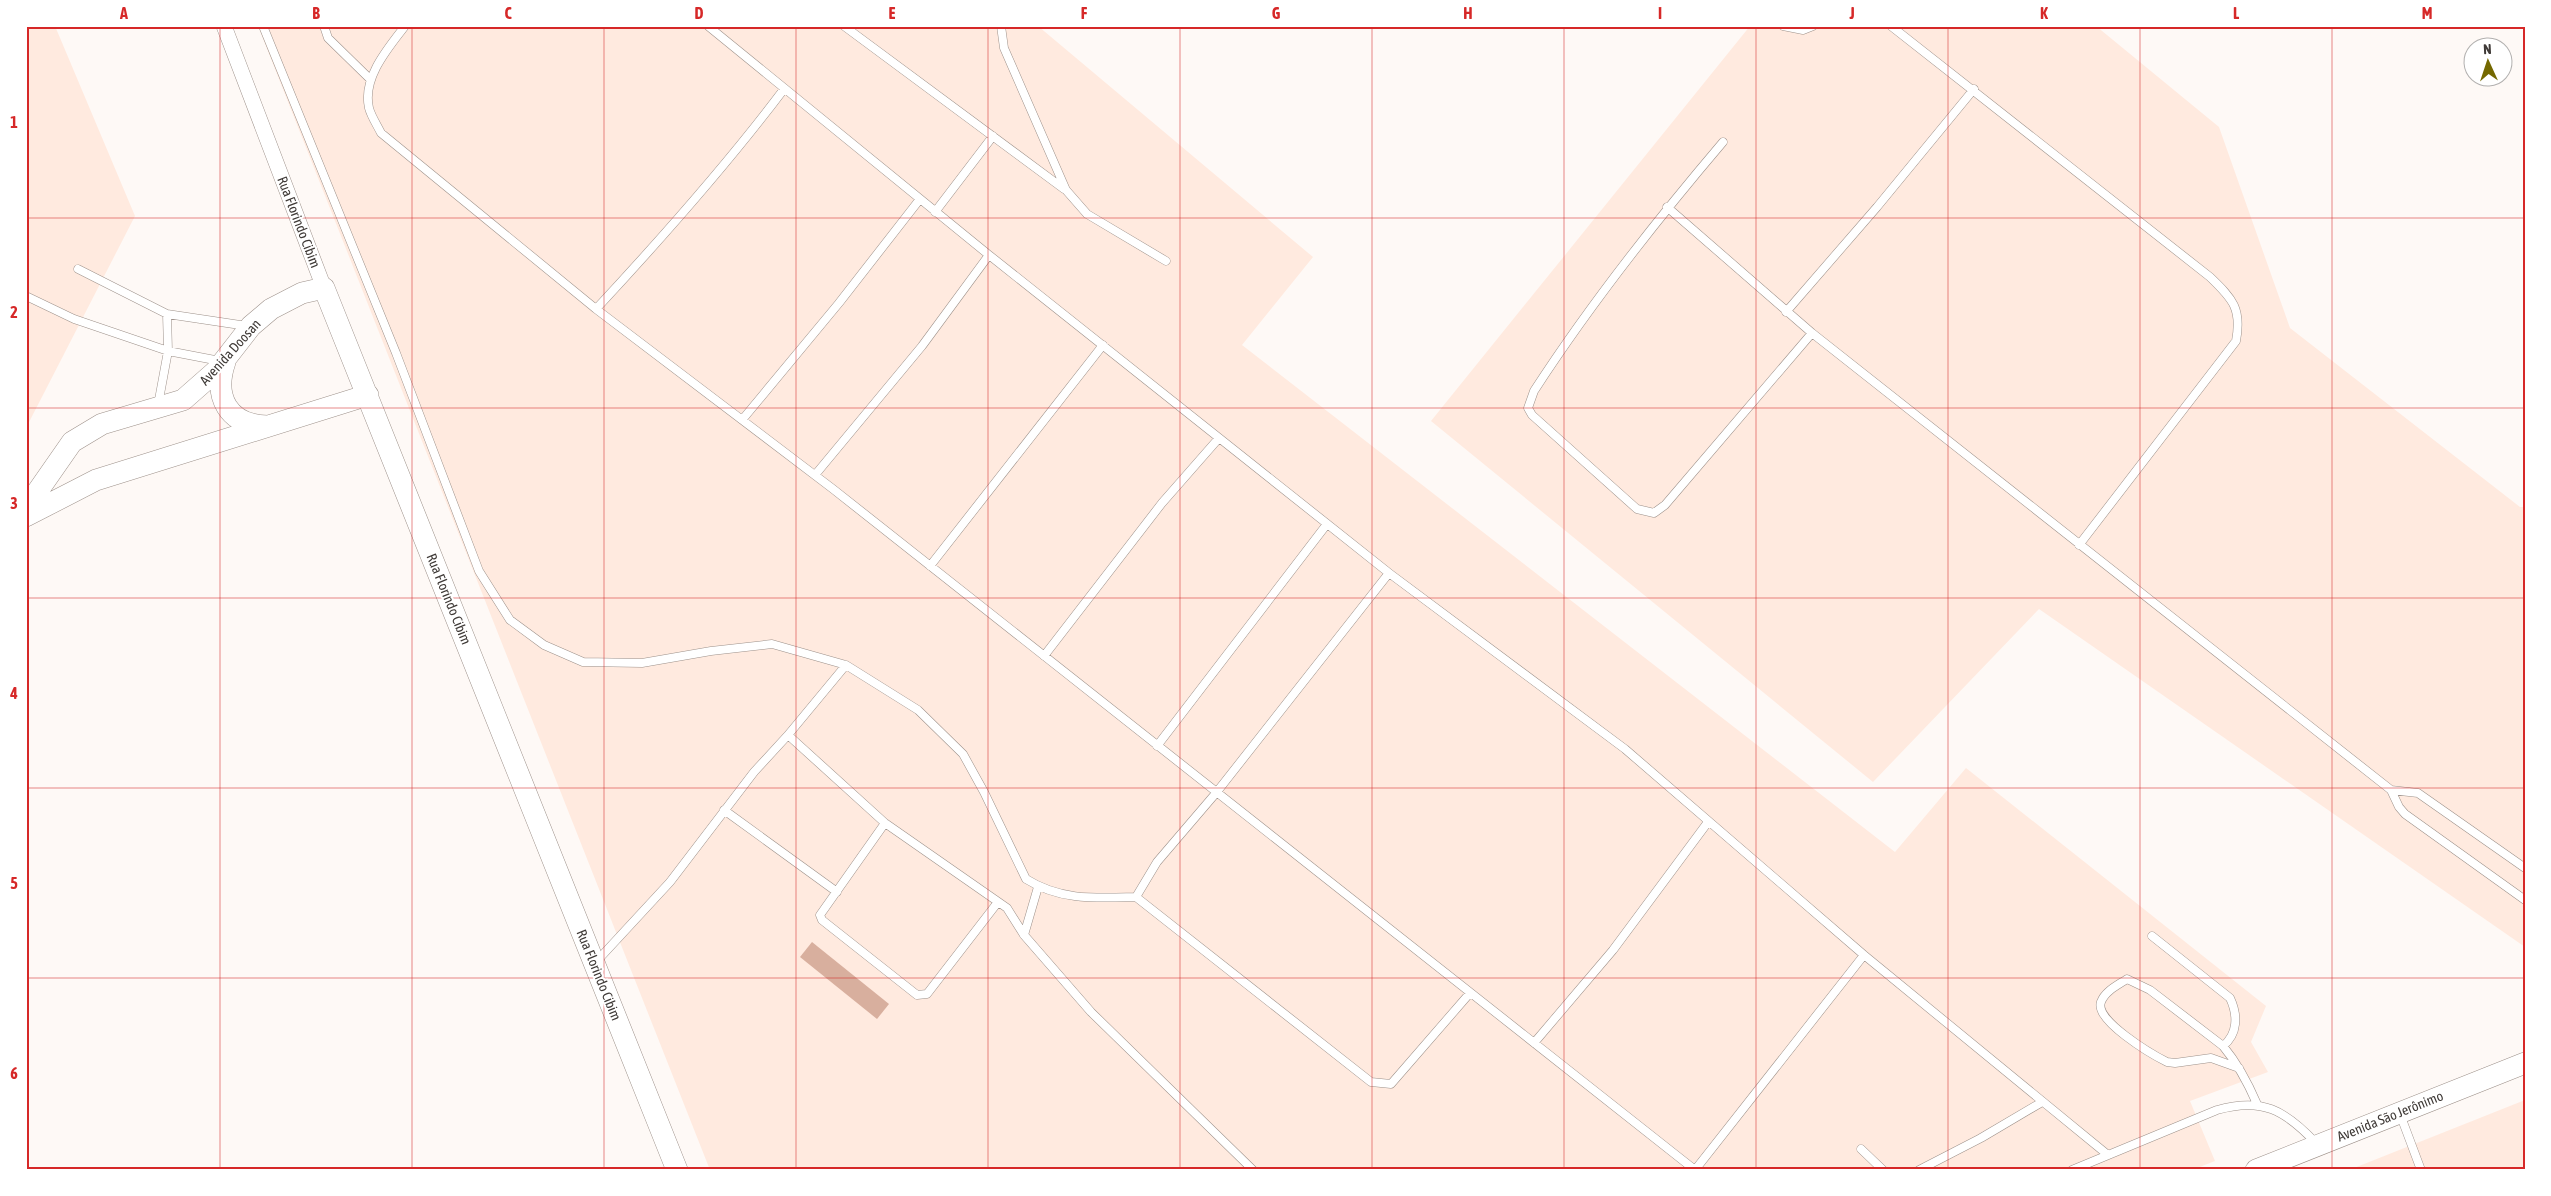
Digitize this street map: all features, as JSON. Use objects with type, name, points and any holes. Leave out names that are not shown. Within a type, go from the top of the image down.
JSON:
[{"type":"street","name":"Rua Florindo Cibim","points":[[224,26],[324,288],[677,1170]]},
{"type":"street","name":"Avenida Doosan","points":[[26,508],[72,442],[102,424],[183,400],[225,362],[251,326],[271,309],[302,293],[324,288]]},
{"type":"street","points":[[225,362],[220,377],[221,394],[227,408],[239,420],[254,426],[271,426]]},
{"type":"street","points":[[26,516],[96,480],[368,395]]},
{"type":"street","points":[[72,442],[68,452],[69,464],[80,476],[96,480]]},
{"type":"street","name":"Avenida São Jerônimo","points":[[2256,1170],[2317,1144],[2525,1063]]},
{"type":"lane","points":[[263,26],[396,353],[479,571],[510,620],[544,645],[584,662],[642,663],[711,651],[772,644],[846,664],[918,710],[963,754],[984,792],[1026,879],[1038,887],[1078,898],[1136,897],[1371,1082],[1391,1084],[1470,993]]},
{"type":"lane","points":[[324,26],[328,38],[370,79]]},
{"type":"lane","points":[[405,26],[390,45],[370,79],[369,107],[381,133],[596,309],[815,475],[1695,1170],[1864,955]]},
{"type":"lane","points":[[708,26],[935,212],[1389,573],[1625,749],[1864,955],[2108,1155]]},
{"type":"lane","points":[[844,26],[1066,190],[1087,214],[1166,261]]},
{"type":"lane","points":[[1001,26],[1004,48],[1066,190]]},
{"type":"lane","points":[[1783,26],[1802,30],[1814,26]]},
{"type":"lane","points":[[1891,26],[1974,89],[2210,278],[2226,293],[2236,307],[2239,324],[2236,341],[2079,545]]},
{"type":"lane","points":[[596,309],[728,161],[784,88]]},
{"type":"lane","points":[[1786,312],[1877,207],[1974,89]]},
{"type":"lane","points":[[935,212],[993,136]]},
{"type":"lane","points":[[1723,142],[1667,207],[1596,300],[1528,402],[1528,408],[1532,415],[1637,509],[1654,513],[1665,505],[1812,333]]},
{"type":"lane","points":[[742,420],[840,303],[920,199]]},
{"type":"lane","points":[[1667,207],[1812,333],[2391,790],[2399,807],[2405,814],[2523,895]]},
{"type":"lane","points":[[815,475],[922,346],[989,255]]},
{"type":"lane","points":[[78,269],[167,314],[251,326]]},
{"type":"lane","points":[[27,299],[74,319],[168,351],[225,362]]},
{"type":"lane","points":[[157,409],[168,351],[167,314]]},
{"type":"lane","points":[[930,566],[1103,345]]},
{"type":"lane","points":[[1044,656],[1162,503],[1219,438]]},
{"type":"lane","points":[[1157,746],[1327,524]]},
{"type":"lane","points":[[1136,897],[1157,862],[1216,793],[1389,573]]},
{"type":"lane","points":[[594,963],[670,882],[754,772],[788,735],[846,664]]},
{"type":"lane","points":[[788,735],[885,823],[1007,908],[1024,934],[1091,1012],[1253,1170]]},
{"type":"lane","points":[[2391,790],[2418,793],[2525,868]]},
{"type":"lane","points":[[724,810],[838,892]]},
{"type":"lane","points":[[1534,1043],[1613,950],[1708,822]]},
{"type":"lane","points":[[885,823],[838,892],[821,911],[822,920],[916,995],[926,994],[998,902]]},
{"type":"lane","points":[[1024,934],[1038,887]]},
{"type":"lane","points":[[2152,936],[2230,998],[2235,1009],[2236,1022],[2230,1041],[2223,1046]]},
{"type":"lane","points":[[2239,1068],[2211,1058],[2167,1062],[2109,1023],[2100,1010],[2100,1002],[2105,994],[2127,979],[2131,979],[2150,990],[2223,1046],[2239,1068],[2257,1104]]},
{"type":"lane","points":[[1919,1170],[1981,1138],[2042,1102]]},
{"type":"lane","points":[[2072,1170],[2217,1110],[2237,1104],[2257,1104],[2282,1113],[2297,1122],[2317,1144]]},
{"type":"lane","points":[[2399,1112],[2421,1170]]},
{"type":"lane","points":[[1861,1149],[1883,1170]]},
{"type":"shaded area","points":[[26,26],[55,26],[135,216],[26,428]]},
{"type":"shaded area","points":[[258,26],[1038,26],[1313,257],[1242,345],[1895,852],[1966,768],[2266,1006],[2251,1042],[2268,1072],[2190,1101],[2215,1161],[2192,1170],[710,1170]]},
{"type":"shaded area","points":[[1750,26],[2096,26],[2219,127],[2290,328],[2520,507],[2525,507],[2525,947],[2039,609],[1873,782],[1431,421]]},
{"type":"shaded area","points":[[2525,1100],[2525,1170],[2349,1170]]},
{"type":"building","points":[[812,942],[889,1004],[877,1019],[800,957]]}]
